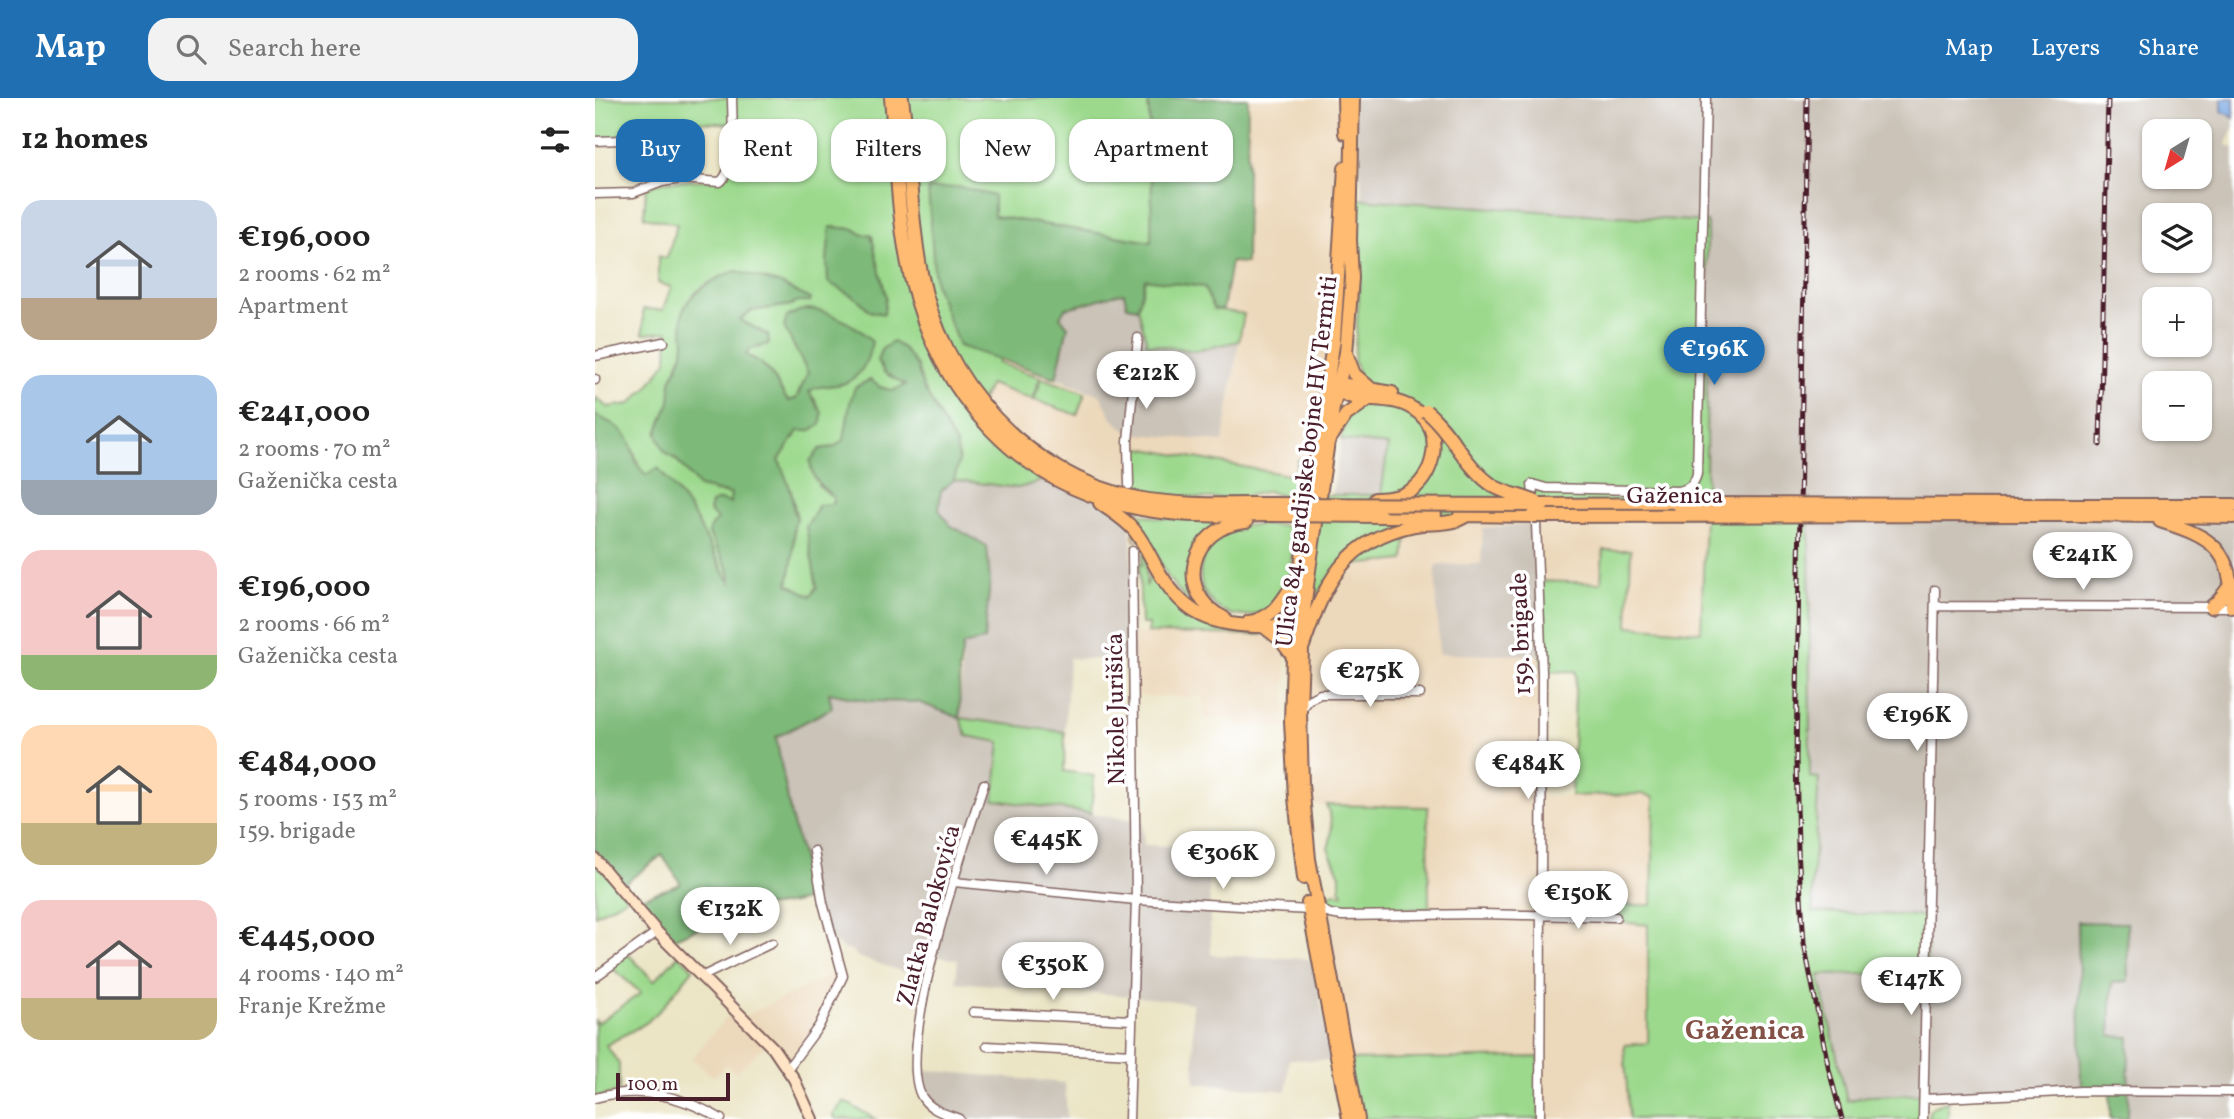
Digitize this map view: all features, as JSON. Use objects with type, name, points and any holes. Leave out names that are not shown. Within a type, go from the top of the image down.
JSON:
[{"type":"main road","points":[[891,98],[904,239],[919,307],[932,344],[966,402],[1005,443],[1042,470],[1089,494],[1119,515],[1133,529],[1174,594],[1188,608],[1215,622],[1263,626],[1299,623]]},
{"type":"main road","points":[[902,98],[915,233],[930,308],[958,371],[986,408],[1017,438],[1048,461],[1105,489],[1138,498],[1270,510]]},
{"type":"main road","name":"Ulica 84. gardijske bojne HV Termiti","points":[[1344,98],[1345,174],[1329,440],[1293,655],[1291,721],[1300,860],[1322,930],[1358,1119]]},
{"type":"main road","name":"Ulica 84. gardijske bojne HV Termiti","points":[[1349,1119],[1313,908],[1302,785],[1300,711],[1303,646],[1299,623],[1300,574],[1333,387],[1346,353],[1352,278],[1350,240],[1353,98]]},
{"type":"main road","points":[[1346,353],[1353,374],[1372,393]]},
{"type":"main road","points":[[1333,387],[1350,397],[1394,393],[1440,423],[1486,480],[1496,487],[1543,505]]},
{"type":"main road","points":[[1329,440],[1346,415],[1372,393]]},
{"type":"main road","points":[[1341,505],[1349,500],[1398,496],[1419,484],[1431,464],[1434,452],[1434,439],[1424,413]]},
{"type":"main road","points":[[1089,494],[1141,509],[1184,515],[1270,510]]},
{"type":"main road","name":"Gaženica","points":[[1270,510],[1341,505],[2081,510]]},
{"type":"main road","points":[[2081,510],[2234,505]]},
{"type":"main road","points":[[1270,510],[1262,521],[1226,526],[1206,540],[1194,562],[1193,573],[1199,593],[1215,614],[1227,620],[1252,622],[1271,614],[1281,604],[1300,574]]},
{"type":"main road","name":"Gaženica","points":[[1270,510],[1467,515],[2081,510]]},
{"type":"main road","points":[[2081,510],[2145,516],[2234,517]]},
{"type":"main road","points":[[1303,646],[1322,594],[1342,566],[1361,548],[1397,529],[1433,522],[1458,522],[1467,515]]},
{"type":"main road","points":[[2145,516],[2188,529],[2215,548],[2229,568],[2233,607]]},
{"type":"main road","points":[[2211,607],[2220,600],[2232,582]]},
{"type":"main road","points":[[1263,626],[1280,639],[1293,655]]},
{"type":"main road","points":[[595,859],[657,932],[773,1048],[788,1068],[813,1119]]},
{"type":"street","points":[[595,194],[633,192],[681,179],[720,182],[725,179],[732,149],[732,98]]},
{"type":"street","name":"159. brigade","points":[[1540,1119],[1541,655],[1532,484],[1545,488],[1678,491],[1688,489],[1695,482],[1706,98]]},
{"type":"street","points":[[595,141],[616,140]]},
{"type":"street","points":[[1129,485],[1128,441],[1137,338]]},
{"type":"street","points":[[595,356],[664,342]]},
{"type":"street","name":"Nikole Jurišića","points":[[1129,1119],[1136,900],[1132,551]]},
{"type":"street","points":[[1923,1119],[1935,590]]},
{"type":"street","points":[[1935,606],[2233,607]]},
{"type":"street","points":[[1302,681],[1320,694]]},
{"type":"street","points":[[1300,711],[1310,699],[1320,694],[1420,694]]},
{"type":"street","name":"Zlatka Balokovića","points":[[959,1119],[931,1107],[923,1099],[915,1069],[920,1020],[931,962],[984,783]]},
{"type":"street","points":[[788,1068],[819,1026],[843,976],[823,903],[814,851]]},
{"type":"street","points":[[954,881],[1136,900],[1313,908],[1342,915],[1616,917]]},
{"type":"street","points":[[1322,930],[1342,915]]},
{"type":"street","points":[[595,977],[657,932]]},
{"type":"street","points":[[701,978],[772,943]]},
{"type":"street","points":[[974,1012],[1131,1020]]},
{"type":"street","points":[[987,1046],[1131,1054]]},
{"type":"street","points":[[595,1098],[619,1091],[668,1096],[707,1110],[721,1119]]},
{"type":"street","points":[[1924,1099],[2081,1091],[2234,1092]]},
{"type":"street","points":[[698,1119],[707,1110]]},
{"type":"shaded area","points":[[1248,98],[1346,98],[1344,296],[1339,351],[1314,510],[1260,510],[1082,485],[978,408],[999,359],[1100,395],[1113,419],[1223,442],[1244,314],[1223,309],[1231,261],[1246,263]]},
{"type":"shaded area","points":[[1353,98],[2222,98],[2222,111],[2234,118],[2234,127],[2226,144],[2234,148],[2234,505],[1706,504],[1706,222],[1363,198]]},
{"type":"shaded area","points":[[1124,293],[1128,306],[1138,308],[1148,344],[1195,351],[1239,341],[1223,442],[1129,433],[1113,419],[1100,395],[1056,378],[1068,326],[1060,317],[1065,308],[1085,305],[1105,295]]},
{"type":"shaded area","points":[[1341,440],[1388,445],[1381,495],[1332,494]]},
{"type":"shaded area","points":[[1056,473],[1130,501],[1134,661],[1069,658],[1065,732],[961,718],[967,736],[1001,742],[994,800],[1142,821],[1144,845],[1208,848],[1211,955],[1312,959],[1332,1061],[1289,1059],[1287,1091],[1195,1083],[1192,1003],[956,982],[958,960],[936,956],[910,974],[858,957],[852,950],[845,950],[823,934],[791,816],[776,737],[832,708],[828,693],[868,701],[918,702],[960,717],[963,644],[986,606],[990,582],[987,546],[950,525],[939,510],[941,491],[954,480],[1018,488]]},
{"type":"shaded area","points":[[1408,516],[1705,516],[1702,632],[1628,626],[1631,550],[1602,583],[1538,581],[1481,564],[1436,565],[1541,655],[1542,797],[1643,794],[1654,797],[1652,905],[1619,906],[1619,922],[1648,924],[1648,1043],[1624,1045],[1629,1119],[1540,1119],[1538,1057],[1347,1060],[1317,907],[1429,909],[1427,807],[1304,805],[1305,607],[1341,566],[1406,527]]},
{"type":"shaded area","points":[[2234,517],[2234,1119],[2128,1119],[2129,1037],[2110,1037],[2112,983],[2128,981],[2127,923],[2079,1015],[2081,1091],[1924,1099],[1923,1094],[1868,1096],[1847,1101],[1819,974],[1927,973],[1928,916],[1813,912],[1818,778],[1810,778],[1809,519]]},
{"type":"shaded area","points":[[1536,523],[1541,655],[1439,654],[1435,565],[1481,564],[1483,528]]},
{"type":"shaded area","points":[[1134,633],[1263,635],[1280,639],[1286,656],[1286,729],[1234,724],[1234,719],[1204,719],[1203,697],[1134,696]]},
{"type":"shaded area","points":[[837,972],[843,976],[819,1026],[788,1068],[765,1045],[736,1073],[726,1065],[714,1077],[692,1058],[734,1009],[743,1017]]},
{"type":"shaded area","points":[[915,1069],[1065,1083],[1067,1119],[959,1119],[923,1099]]},
{"type":"green space","points":[[595,98],[1148,98],[1149,119],[1069,119],[1069,182],[1152,182],[1152,242],[994,216],[959,346],[999,359],[998,363],[1040,377],[1033,400],[990,384],[978,407],[1056,473],[1018,488],[954,480],[959,460],[956,445],[923,387],[917,366],[885,373],[906,385],[893,391],[880,387],[847,427],[844,440],[834,447],[820,449],[818,485],[834,498],[811,551],[817,586],[811,596],[788,584],[797,518],[791,491],[779,460],[798,431],[809,431],[817,403],[809,392],[813,388],[842,384],[801,357],[808,373],[796,399],[788,401],[772,374],[762,364],[746,355],[750,349],[761,347],[768,335],[740,320],[751,311],[791,305],[795,302],[809,302],[809,299],[682,318],[685,332],[683,353],[671,381],[671,402],[665,412],[664,450],[714,492],[731,494],[730,503],[709,534],[728,568],[731,584],[693,515],[658,468],[646,475],[638,466],[630,443],[622,433],[595,415],[595,397],[607,407],[630,404],[647,388],[667,361],[668,332],[643,334],[643,309],[663,310],[671,287],[658,283],[658,256],[667,258],[677,224],[644,217],[646,188],[662,182],[719,179],[719,182],[817,182],[817,119],[719,119],[719,123],[705,122],[705,119],[616,119],[616,140],[595,141]],"holes":[[[830,227],[854,229],[863,235],[872,235],[884,313],[870,311],[859,300],[828,282]]]},
{"type":"green space","points":[[1148,98],[1248,98],[1246,263],[1231,262],[1223,309],[1214,309],[1204,287],[1145,279],[1138,308],[1127,306],[1124,293],[1065,308],[1060,317],[1068,326],[1056,378],[959,346],[935,284],[928,189],[962,187],[994,196],[994,216],[1151,242],[1152,182],[1233,182],[1233,119],[1149,119]]},
{"type":"green space","points":[[1358,199],[1707,222],[1706,515],[1809,519],[1810,777],[1819,778],[1813,912],[1928,916],[1927,973],[1819,975],[1847,1101],[1868,1096],[1924,1094],[1923,1119],[1629,1119],[1624,1045],[1648,1043],[1648,925],[1619,922],[1619,905],[1652,905],[1654,797],[1643,794],[1571,796],[1576,671],[1542,672],[1538,581],[1601,583],[1603,550],[1631,550],[1628,626],[1701,632],[1705,516],[1408,516],[1404,560],[1342,566],[1305,607],[1315,495],[1381,495],[1388,445],[1341,440],[1358,371],[1354,360],[1359,296],[1355,249]]},
{"type":"green space","points":[[830,227],[854,229],[863,235],[871,234],[886,296],[884,314],[870,311],[859,300],[828,282]]},
{"type":"green space","points":[[737,271],[781,284],[810,299],[809,302],[795,302],[791,305],[751,311],[740,320],[768,335],[769,344],[750,349],[746,355],[767,369],[788,401],[796,399],[808,373],[784,327],[787,317],[805,309],[825,312],[851,325],[872,342],[866,362],[854,378],[809,392],[822,413],[821,424],[809,431],[798,431],[779,460],[791,491],[797,518],[788,584],[811,596],[817,587],[806,527],[819,505],[832,504],[834,498],[815,478],[810,461],[820,449],[834,447],[844,440],[855,387],[870,380],[893,391],[905,385],[885,373],[877,361],[882,349],[893,342],[903,348],[917,366],[923,387],[956,445],[959,460],[954,480],[941,491],[939,510],[950,525],[987,546],[990,582],[984,640],[963,645],[959,671],[960,718],[918,702],[868,701],[829,693],[832,708],[776,737],[791,816],[813,897],[739,913],[672,939],[638,899],[681,884],[662,855],[619,888],[595,859],[595,415],[625,434],[638,466],[646,475],[658,468],[668,479],[694,516],[731,583],[728,568],[709,534],[711,525],[718,520],[709,511],[711,503],[720,500],[730,503],[731,494],[699,487],[677,460],[664,451],[657,434],[670,401],[672,378],[683,352],[684,310],[702,288]]},
{"type":"green space","points":[[1145,279],[1204,287],[1214,309],[1244,314],[1239,341],[1195,351],[1147,344],[1138,308]]},
{"type":"green space","points":[[1042,378],[1085,393],[1077,415],[1034,400]]},
{"type":"green space","points":[[1140,448],[1294,476],[1298,459],[1307,460],[1299,495],[1275,494],[1269,491],[1235,498],[1198,498],[1143,492],[1139,484],[1134,484],[1134,454]]},
{"type":"green space","points":[[1116,508],[1158,518],[1222,521],[1206,534],[1190,567],[1214,616],[1189,603],[1169,579],[1138,522]]},
{"type":"green space","points":[[1243,526],[1295,526],[1288,578],[1275,602],[1261,612],[1244,616],[1228,613],[1214,605],[1204,592],[1201,575],[1205,554],[1217,536],[1231,528]]},
{"type":"green space","points":[[1144,552],[1150,564],[1146,563],[1146,587],[1153,568],[1172,598],[1197,621],[1220,630],[1263,635],[1148,633],[1149,624],[1141,624],[1139,561],[1142,565]]},
{"type":"green space","points":[[960,718],[1065,732],[1064,771],[1094,776],[1091,813],[994,800],[1000,742],[967,736]]},
{"type":"green space","points":[[1326,805],[1428,807],[1429,909],[1330,907],[1325,903],[1326,896],[1343,893],[1340,888],[1340,875],[1328,848],[1331,826]]},
{"type":"green space","points":[[595,859],[627,898],[595,915]]},
{"type":"green space","points":[[2078,922],[2127,923],[2128,981],[2112,983],[2110,1036],[2129,1037],[2128,1119],[2110,1119],[2110,1091],[2081,1091]]},
{"type":"green space","points":[[628,954],[654,981],[679,955],[693,969],[661,1009],[646,1023],[606,1045],[619,1064],[619,1091],[595,1098],[595,1020],[598,1023],[641,993],[611,967]]},
{"type":"green space","points":[[1539,1057],[1540,1119],[1358,1119],[1347,1060]]},
{"type":"green space","points":[[844,1101],[875,1119],[836,1119],[833,1115]]},
{"type":"green space","points":[[1948,1102],[1948,1119],[1928,1119],[1931,1108]]},
{"type":"water","points":[[2222,98],[2234,98],[2234,118],[2222,111]]},
{"type":"tunnel","points":[[1130,501],[1132,551]]},
{"type":"railway","points":[[1807,98],[1796,758],[1798,850],[1804,943],[1829,1070],[1842,1119]]},
{"type":"railway","points":[[2100,445],[2108,98]]},
{"type":"district","name":"Gaženica","points":[[1745,1029]]}]
